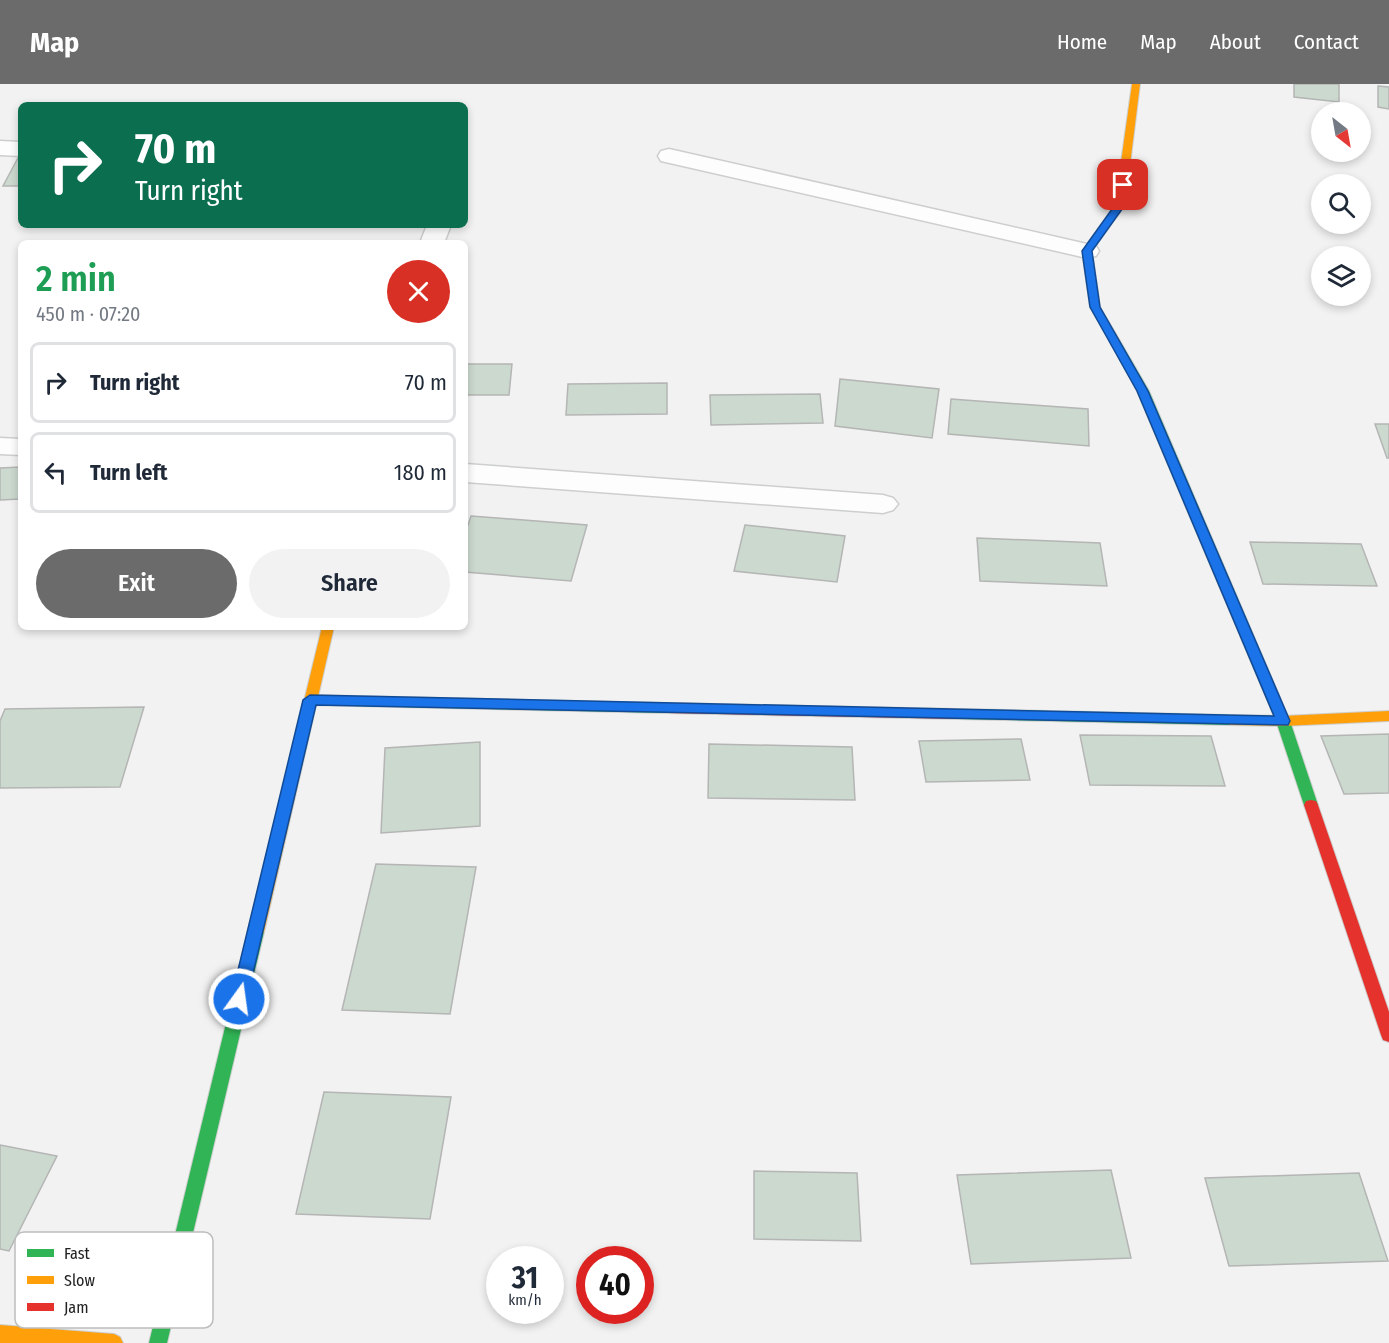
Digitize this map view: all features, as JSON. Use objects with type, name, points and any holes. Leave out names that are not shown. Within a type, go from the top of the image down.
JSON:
[{"type":"street","points":[[1136,84],[1120,205],[1087,251],[1095,307],[1143,391],[1283,721],[1389,1035]]},
{"type":"street","points":[[0,148],[18,149]]},
{"type":"street","points":[[669,156],[1087,251]]},
{"type":"street","points":[[0,446],[18,447]]},
{"type":"street","points":[[468,473],[883,504]]},
{"type":"street","points":[[184,1232],[327,630]]},
{"type":"street","points":[[310,700],[1283,721],[1389,716]]},
{"type":"street","points":[[158,1343],[162,1328]]},
{"type":"street","points":[[0,1334],[114,1343]]},
{"type":"building","points":[[1294,84],[1339,84],[1339,102],[1294,97]]},
{"type":"building","points":[[1378,86],[1389,87],[1389,109],[1378,107]]},
{"type":"building","points":[[18,158],[18,186],[3,186]]},
{"type":"building","points":[[468,364],[512,364],[509,395],[468,395]]},
{"type":"building","points":[[840,379],[939,389],[932,438],[835,426]]},
{"type":"building","points":[[667,383],[667,414],[566,415],[568,384]]},
{"type":"building","points":[[820,394],[823,423],[711,425],[710,395]]},
{"type":"building","points":[[951,399],[1088,409],[1089,446],[948,434]]},
{"type":"building","points":[[1375,424],[1389,424],[1389,458],[1387,458]]},
{"type":"building","points":[[18,467],[18,499],[0,500],[0,468]]},
{"type":"building","points":[[471,516],[587,525],[571,581],[468,572],[468,525]]},
{"type":"building","points":[[745,525],[845,536],[837,582],[734,571]]},
{"type":"building","points":[[977,538],[1100,543],[1107,586],[980,581]]},
{"type":"building","points":[[1250,542],[1361,544],[1377,586],[1263,584]]},
{"type":"building","points":[[144,707],[120,787],[0,788],[0,721],[5,709]]},
{"type":"building","points":[[1389,734],[1389,793],[1344,794],[1321,736]]},
{"type":"building","points":[[1080,735],[1211,736],[1225,786],[1090,785]]},
{"type":"building","points":[[1021,739],[1030,780],[926,782],[919,741]]},
{"type":"building","points":[[480,742],[480,826],[381,833],[385,748]]},
{"type":"building","points":[[709,744],[852,747],[855,800],[708,798]]},
{"type":"building","points":[[376,864],[476,867],[450,1014],[342,1010]]},
{"type":"building","points":[[324,1092],[451,1097],[430,1219],[296,1214]]},
{"type":"building","points":[[0,1145],[57,1156],[19,1232],[15,1232],[15,1239],[9,1251],[0,1249]]},
{"type":"building","points":[[1111,1170],[1131,1258],[971,1264],[957,1175]]},
{"type":"building","points":[[754,1171],[857,1173],[861,1241],[754,1239]]},
{"type":"building","points":[[1359,1173],[1388,1261],[1229,1266],[1205,1178]]},
{"type":"traffic: fast","points":[[1115,341],[1143,391],[1283,721],[1311,805]]},
{"type":"traffic: fast","points":[[310,700],[667,708]]},
{"type":"traffic: fast","points":[[957,714],[1230,720]]},
{"type":"traffic: fast","points":[[184,1232],[256,932]]},
{"type":"traffic: fast","points":[[158,1343],[162,1328]]},
{"type":"traffic: slow","points":[[1115,341],[1095,307],[1087,251],[1120,205],[1136,84]]},
{"type":"traffic: slow","points":[[256,932],[327,630]]},
{"type":"traffic: slow","points":[[1230,720],[1283,721],[1389,716]]},
{"type":"traffic: slow","points":[[0,1334],[114,1343]]},
{"type":"traffic: jam","points":[[667,708],[957,714]]},
{"type":"traffic: jam","points":[[1311,805],[1389,1035]]},
{"type":"route","points":[[239,999],[310,700],[1283,721],[1143,391],[1095,307],[1087,251],[1120,205],[1123,185]]}]
